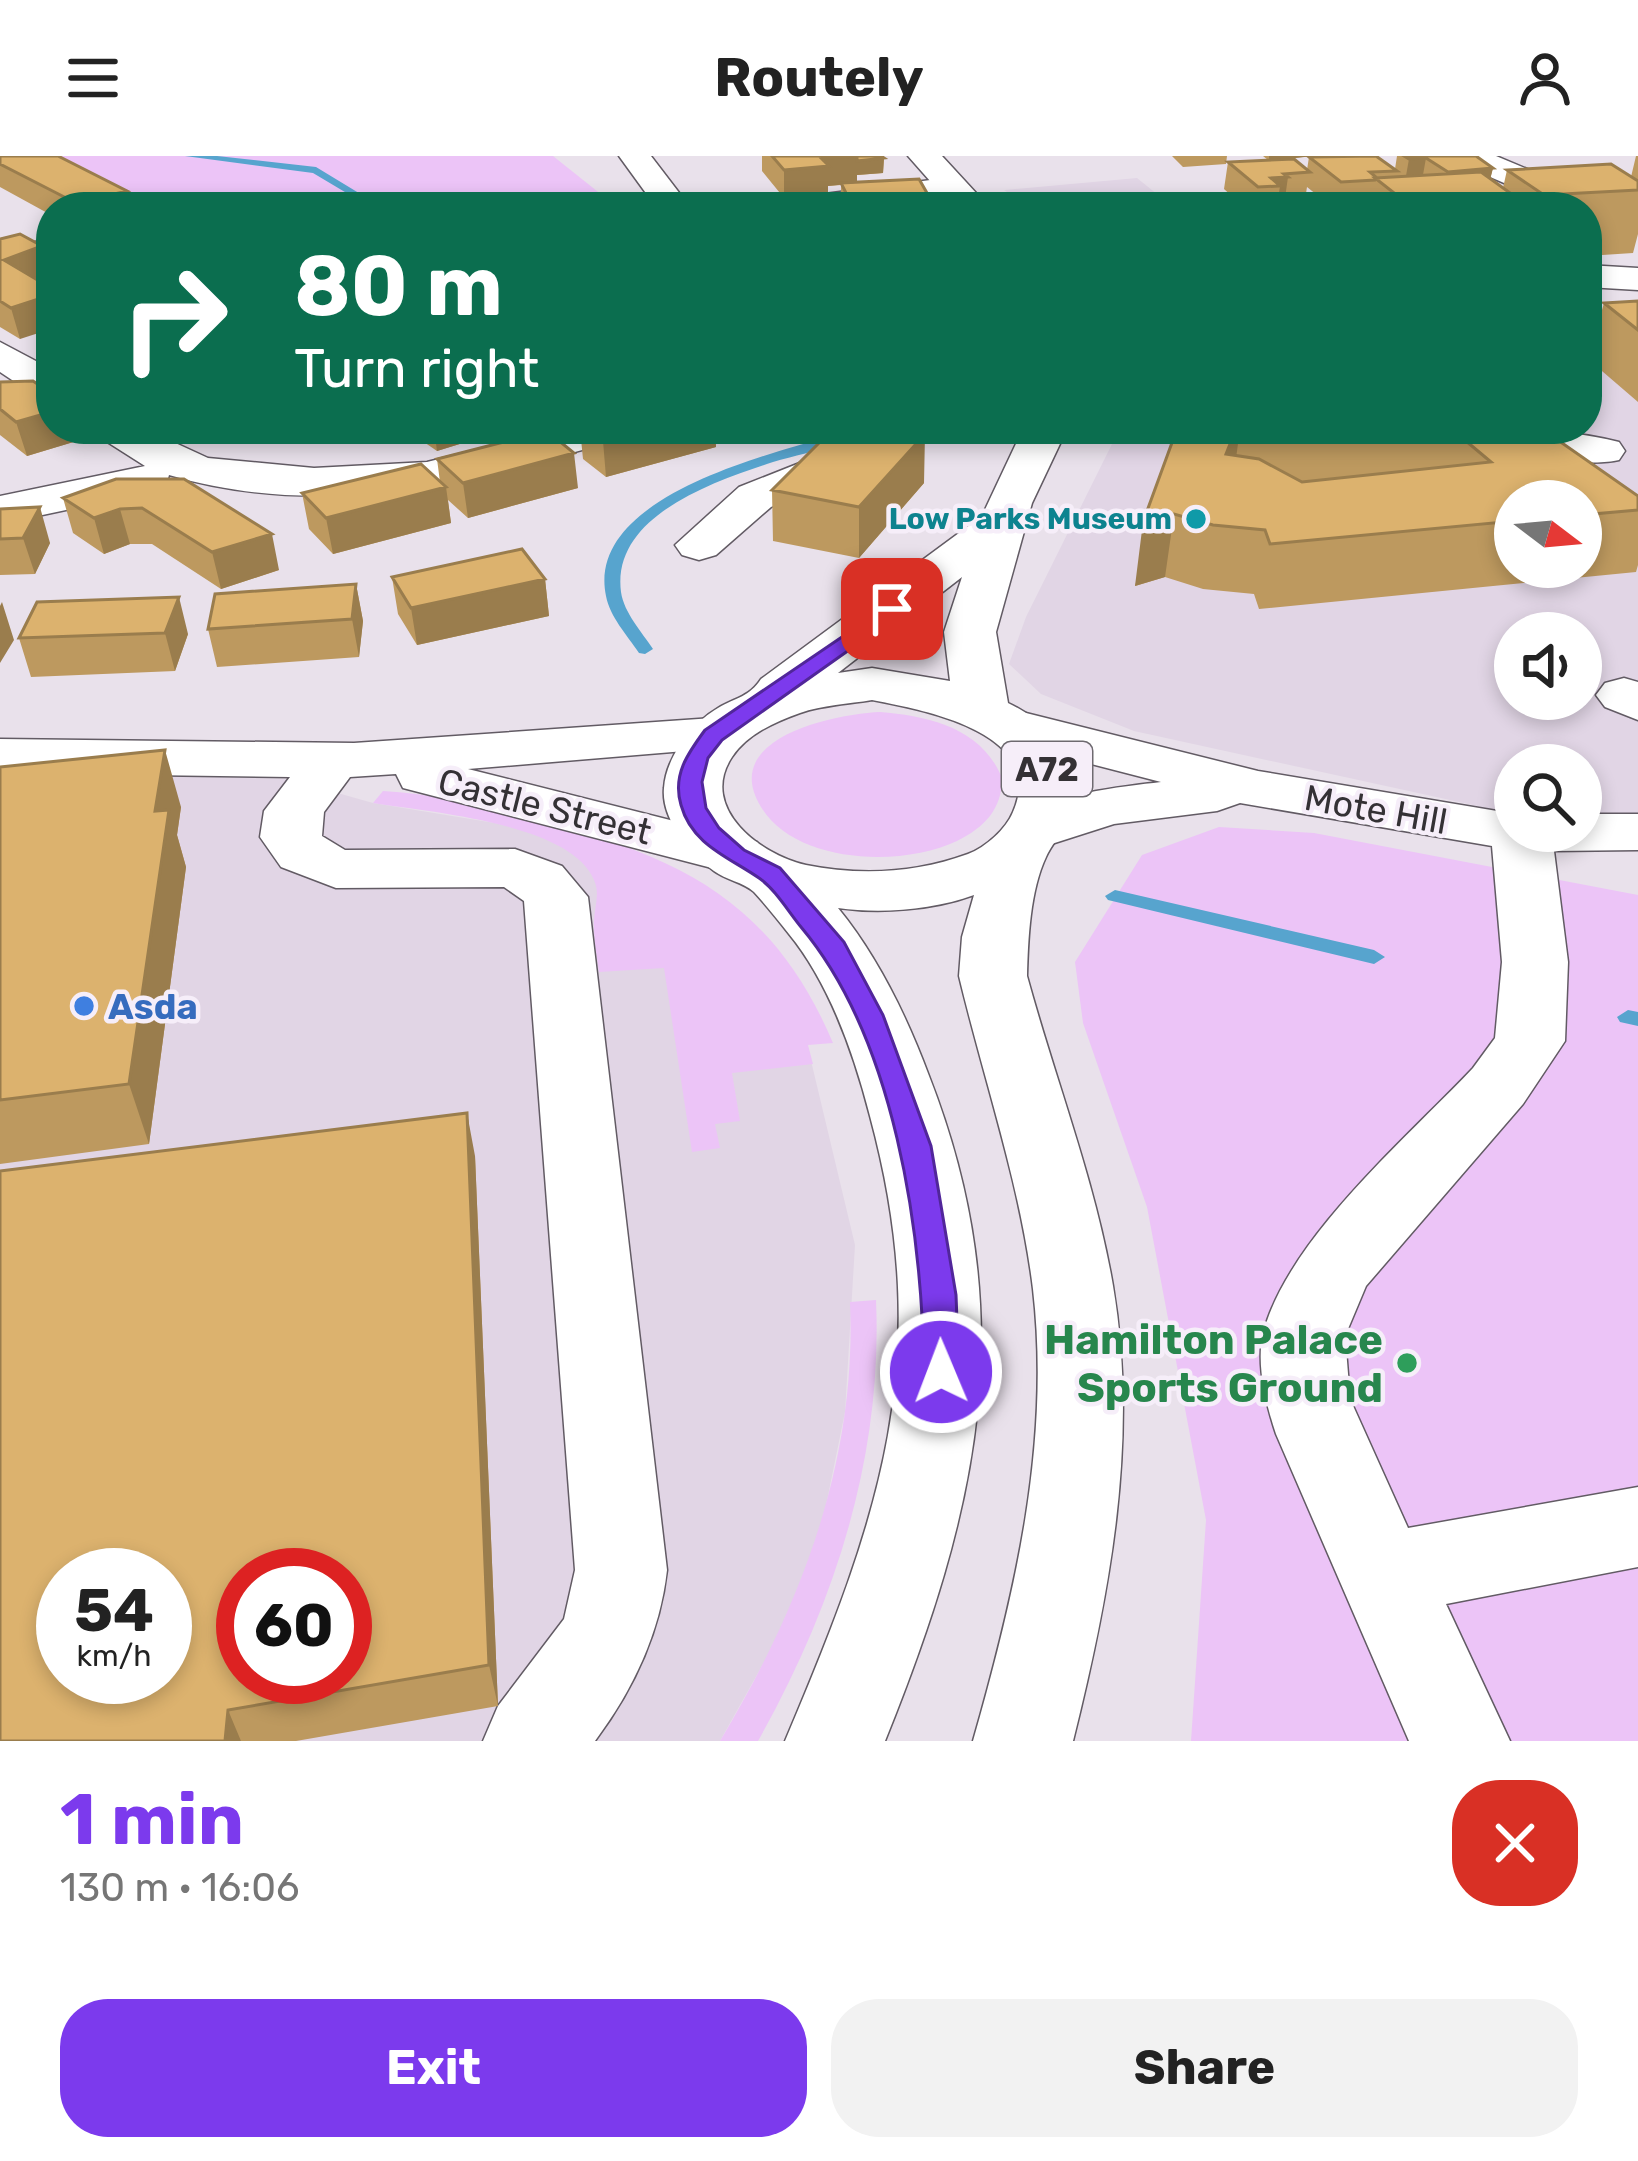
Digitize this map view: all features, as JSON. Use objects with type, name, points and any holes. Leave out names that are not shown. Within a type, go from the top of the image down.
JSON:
[{"type":"street","points":[[635,156],[662,192]]},
{"type":"street","points":[[924,156],[958,192]]},
{"type":"street","points":[[1462,157],[1523,179],[1587,192]]},
{"type":"street","points":[[1557,186],[1608,164]]},
{"type":"street","points":[[1602,195],[1638,202]]},
{"type":"street","points":[[0,226],[36,244]]},
{"type":"street","points":[[0,262],[36,253]]},
{"type":"street","points":[[1602,277],[1638,279]]},
{"type":"street","points":[[0,354],[36,377]]},
{"type":"street","points":[[140,444],[186,466],[283,478],[454,471],[554,444]]},
{"type":"street","points":[[699,545],[755,497],[854,444]]},
{"type":"street","name":"A72","points":[[999,717],[970,632],[1002,524],[1038,444]]},
{"type":"street","points":[[1543,444],[1603,451]]},
{"type":"street","points":[[0,510],[127,485],[186,466]]},
{"type":"street","name":"A72","points":[[713,735],[762,704],[1002,524]]},
{"type":"street","name":"A72","points":[[762,704],[796,692],[872,684],[910,687],[999,717],[1040,752],[1051,777],[1051,804],[1027,841],[995,937],[993,976],[1066,1252],[1078,1337],[1079,1425],[1044,1666],[1023,1741]]},
{"type":"street","name":"Mote Hill","points":[[999,717],[1257,789],[1494,828]]},
{"type":"street","points":[[713,735],[697,758],[690,782],[694,808],[709,833],[753,864],[834,948],[894,1076],[916,1146],[939,1295],[941,1372],[914,1508],[898,1573],[835,1741]]},
{"type":"street","name":"Castle Street","points":[[0,756],[343,760],[713,735]]},
{"type":"street","points":[[343,760],[294,811],[291,837],[303,854],[336,868],[515,868],[540,880],[556,897],[620,1570],[609,1636],[585,1677],[533,1741]]},
{"type":"street","name":"Castle Street","points":[[343,760],[753,864]]},
{"type":"street","name":"Mote Hill","points":[[1027,841],[1104,807],[1257,789]]},
{"type":"street","name":"Mote Hill","points":[[1602,832],[1638,832]]},
{"type":"street","points":[[753,864],[811,886],[902,891],[946,884],[1027,841]]},
{"type":"street","points":[[1460,1741],[1307,1399],[1304,1336],[1332,1270],[1498,1086],[1530,1041],[1534,990],[1523,852]]},
{"type":"street","points":[[1384,1574],[1638,1528]]},
{"type":"shaded area","points":[[0,156],[553,156],[598,192],[78,192]]},
{"type":"shaded area","points":[[1137,178],[1154,192],[1007,192]]},
{"type":"shaded area","points":[[1638,332],[1638,819],[1602,817],[1602,744],[1494,744],[1494,810],[1134,731],[1041,694],[1009,664],[1026,617],[1112,444],[1602,444],[1602,334]]},
{"type":"shaded area","points":[[880,712],[935,721],[981,747],[1002,778],[999,799],[984,823],[935,849],[880,857],[824,850],[777,826],[761,807],[752,783],[755,763],[768,747],[812,724]]},
{"type":"shaded area","points":[[0,773],[288,779],[373,803],[577,842],[807,1044],[855,1245],[845,1412],[821,1530],[786,1623],[720,1741],[0,1741]]},
{"type":"shaded area","points":[[383,791],[442,798],[537,820],[635,850],[677,869],[716,892],[781,953],[809,994],[833,1043],[808,1045],[813,1064],[732,1073],[740,1121],[715,1124],[720,1148],[692,1152],[664,968],[599,972],[594,932],[596,886],[580,861],[558,845],[496,824],[373,803]]},
{"type":"shaded area","name":"Hamilton Palace Sports Ground","points":[[1219,827],[1314,833],[1638,895],[1638,1741],[1191,1741],[1206,1520],[1147,1207],[1083,1023],[1075,962],[1142,855]]},
{"type":"shaded area","points":[[876,1300],[876,1358],[862,1473],[831,1584],[758,1741],[720,1741],[775,1638],[818,1530],[844,1419],[850,1302]]},
{"type":"building","points":[[0,156],[58,156],[127,191],[55,192],[0,164]]},
{"type":"building","points":[[772,156],[854,156],[822,159],[829,166],[784,170]]},
{"type":"building","points":[[857,156],[881,156],[884,158],[857,161]]},
{"type":"building","points":[[1376,156],[1397,171],[1370,172],[1375,180],[1341,182],[1309,157]]},
{"type":"building","points":[[1404,156],[1476,156],[1493,168],[1448,172],[1426,158]]},
{"type":"building","points":[[1294,159],[1310,172],[1284,174],[1288,177],[1271,178],[1280,186],[1258,187],[1228,162]]},
{"type":"building","points":[[1611,164],[1638,181],[1638,190],[1540,192],[1507,170]]},
{"type":"building","points":[[1481,172],[1509,192],[1393,192],[1375,178]]},
{"type":"building","points":[[919,179],[926,192],[846,192],[841,183]]},
{"type":"building","points":[[20,234],[36,243],[36,248],[4,260],[36,279],[36,300],[11,308],[0,301],[0,239]]},
{"type":"building","points":[[1638,301],[1638,330],[1604,303]]},
{"type":"building","points":[[0,382],[36,383],[36,416],[16,422],[0,409]]},
{"type":"building","points":[[496,444],[563,444],[574,453],[463,483],[437,459]]},
{"type":"building","points":[[818,444],[916,444],[859,507],[772,490]]},
{"type":"building","points":[[1172,444],[1230,444],[1226,454],[1259,459],[1302,482],[1491,462],[1470,444],[1563,444],[1638,496],[1638,510],[1602,513],[1602,480],[1494,480],[1494,523],[1270,544],[1265,530],[1213,525],[1174,514],[1143,522]]},
{"type":"building","points":[[421,464],[446,487],[326,518],[302,493]]},
{"type":"building","points":[[116,479],[184,479],[272,534],[212,552],[142,508],[94,518],[63,498]]},
{"type":"building","points":[[40,507],[23,538],[0,539],[0,509]]},
{"type":"building","points":[[522,549],[545,579],[411,608],[392,577]]},
{"type":"building","points":[[356,584],[352,619],[208,629],[215,594]]},
{"type":"building","points":[[179,597],[165,633],[19,638],[37,602]]},
{"type":"building","name":"Asda","points":[[165,750],[155,811],[169,810],[129,1084],[0,1100],[0,767]]},
{"type":"building","points":[[467,1113],[489,1665],[372,1685],[372,1548],[216,1548],[216,1704],[263,1704],[228,1710],[225,1741],[0,1741],[0,1171]]},
{"type":"waterway","points":[[190,156],[316,170],[352,192]]},
{"type":"waterway","points":[[645,649],[613,592],[615,560],[630,533],[657,509],[691,490],[818,444]]},
{"type":"waterway","points":[[1115,896],[1374,957]]},
{"type":"waterway","points":[[1628,1017],[1638,1019]]},
{"type":"place","name":"Low Parks Museum","points":[[1196,519]]},
{"type":"place","name":"Asda","points":[[84,1006]]},
{"type":"place","name":"Hamilton Palace Sports Ground","points":[[1407,1363]]},
{"type":"route","points":[[892,609],[833,655],[713,735],[697,758],[690,782],[694,808],[709,833],[735,855],[771,873],[834,948],[869,1015],[916,1146],[939,1295],[941,1372]]}]
